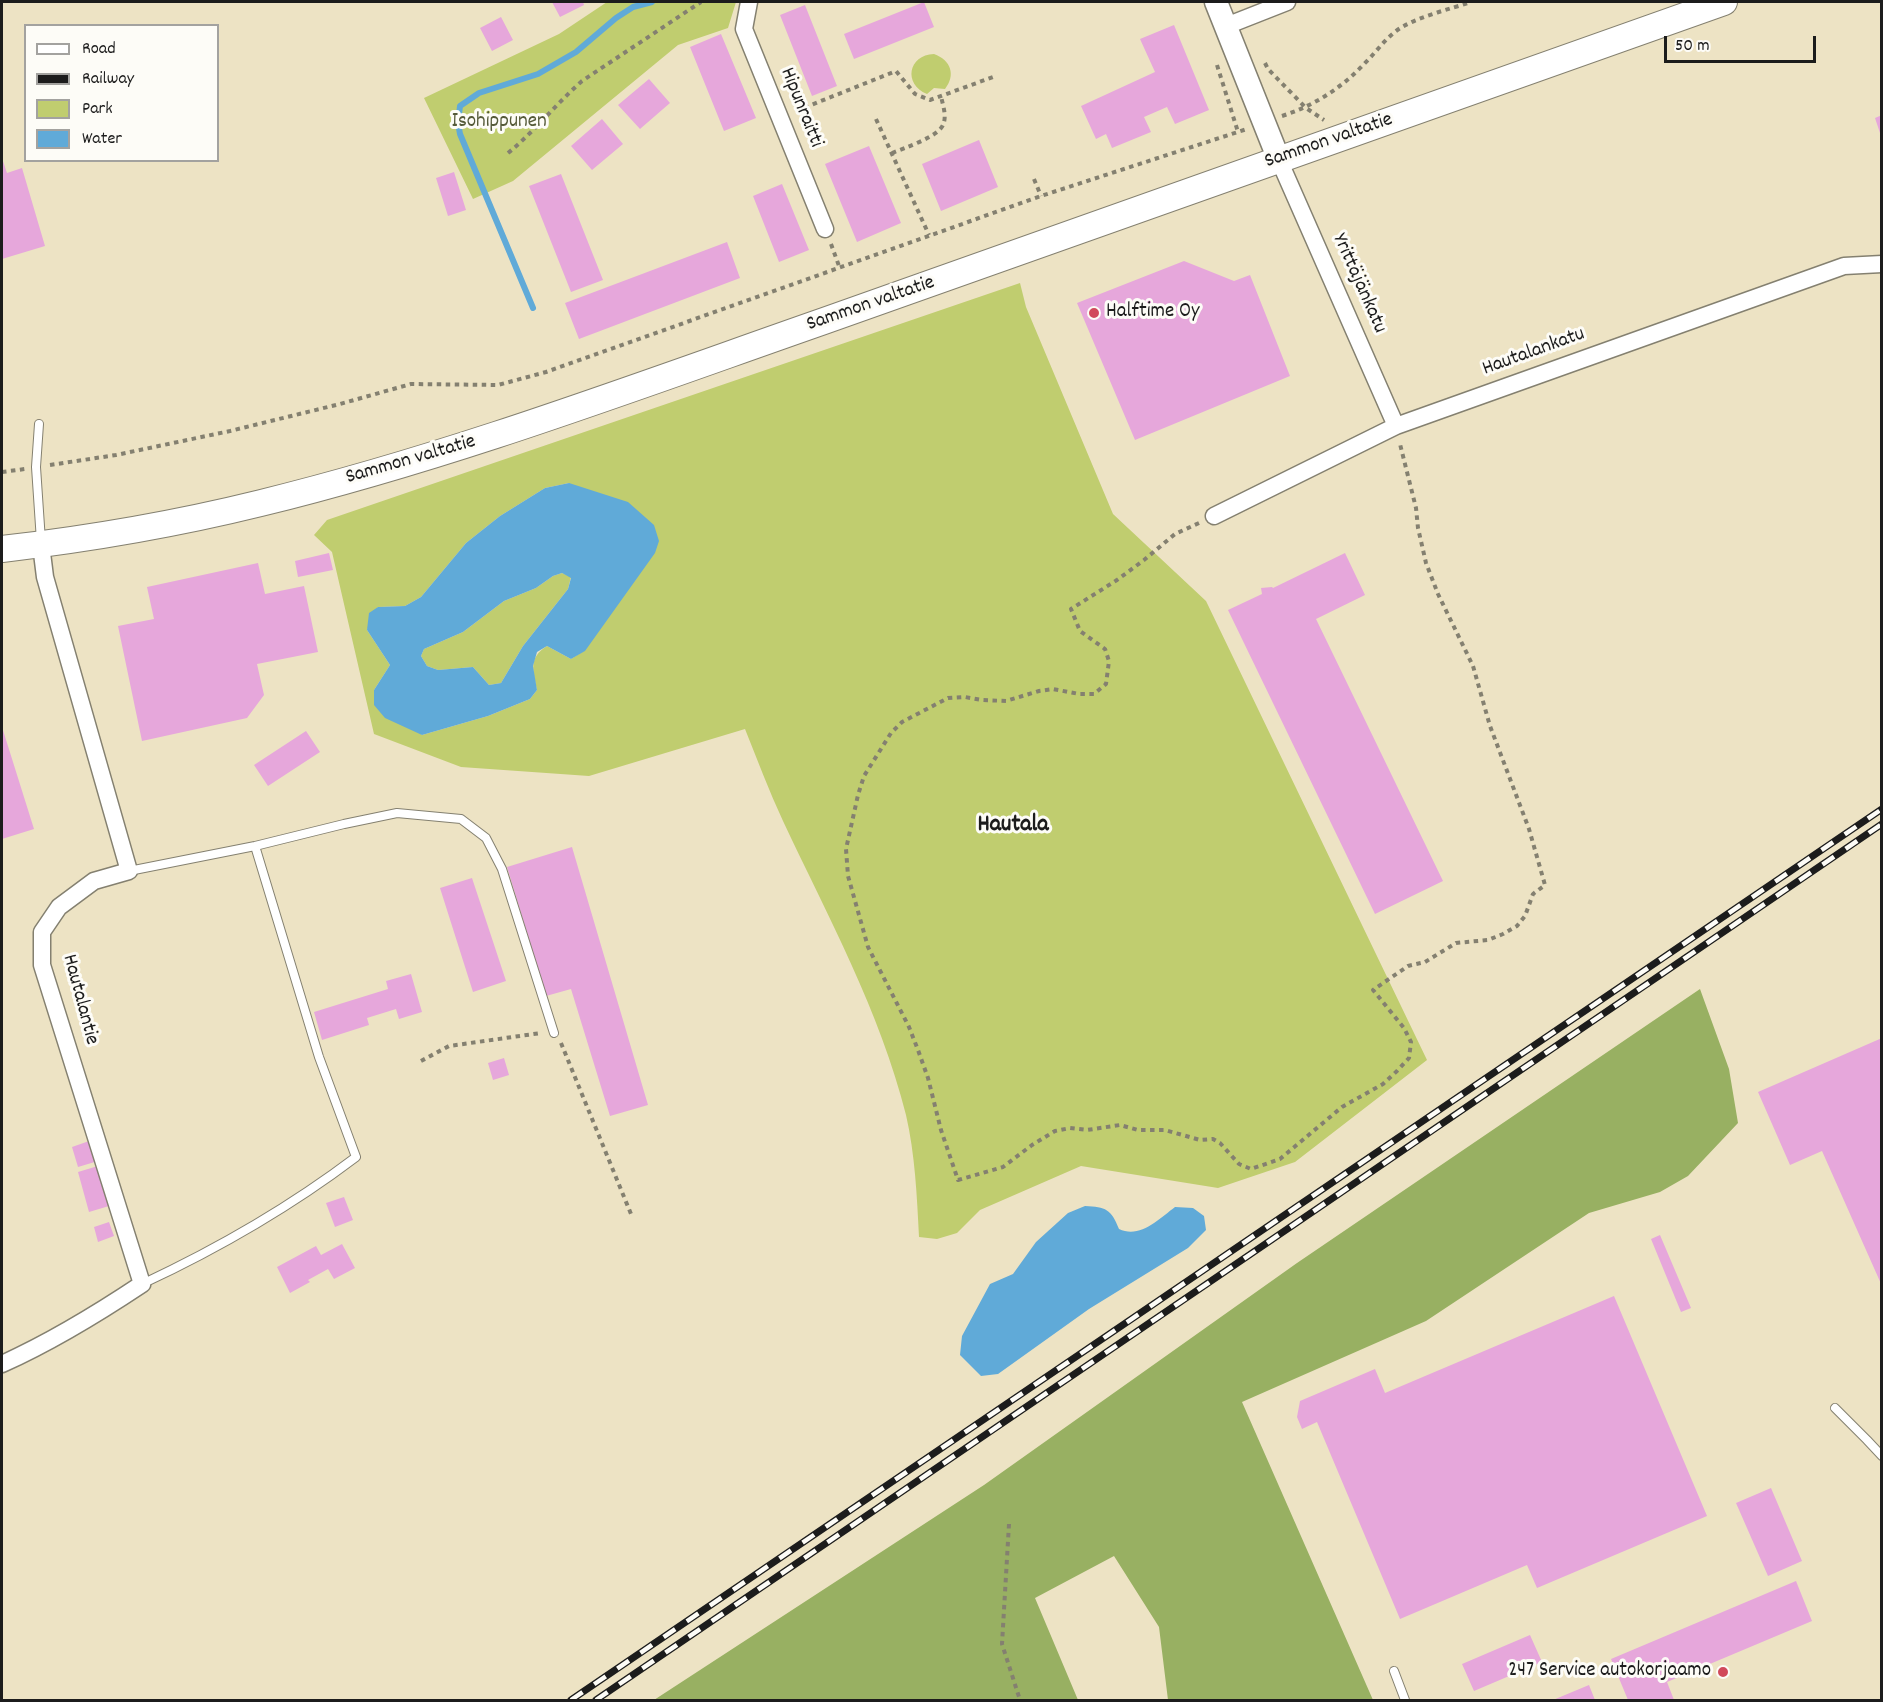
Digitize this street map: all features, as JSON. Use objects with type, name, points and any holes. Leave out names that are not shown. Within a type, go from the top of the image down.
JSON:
[{"type":"main road","name":"Sammon valtatie","points":[[2,549],[41,545],[153,526],[261,503],[485,439],[947,278],[1724,2]]},
{"type":"street","name":"Hipunraitti","points":[[749,2],[744,29],[825,229]]},
{"type":"street","points":[[1216,2],[1279,160]]},
{"type":"street","points":[[1226,26],[1287,2]]},
{"type":"street","name":"Yrittäjänkatu","points":[[1279,160],[1396,426]]},
{"type":"street","name":"Hautalankatu","points":[[1214,516],[1396,426],[1845,266],[1881,264]]},
{"type":"street","points":[[41,545],[45,577],[129,871]]},
{"type":"street","name":"Hautalantie","points":[[129,871],[93,881],[60,907],[42,932],[42,965],[142,1284]]},
{"type":"street","points":[[2,1364],[95,1316],[142,1284]]},
{"type":"lane","points":[[39,424],[36,468],[41,545]]},
{"type":"lane","points":[[129,871],[255,846],[397,813],[461,819],[486,838],[502,870],[554,1033]]},
{"type":"lane","points":[[142,1284],[182,1266],[270,1215],[327,1179],[356,1157],[319,1057],[255,846]]},
{"type":"lane","points":[[1834,1408],[1881,1456]]},
{"type":"lane","points":[[1394,1671],[1405,1701]]},
{"type":"path","points":[[508,153],[529,136],[566,95],[582,81],[701,2]]},
{"type":"path","points":[[2,472],[116,455],[230,431],[411,384],[498,386],[546,372],[1041,196],[1306,108],[1335,91],[1366,63],[1385,40],[1402,27],[1471,2]]},
{"type":"path","points":[[1264,60],[1268,69],[1306,108]]},
{"type":"path","points":[[780,117],[896,71],[915,94],[930,100],[993,77]]},
{"type":"path","points":[[892,153],[936,134],[943,127],[945,115],[941,96]]},
{"type":"path","points":[[876,119],[929,235]]},
{"type":"path","points":[[1034,179],[1041,196]]},
{"type":"path","points":[[825,229],[839,267]]},
{"type":"path","points":[[1214,516],[1175,534],[1117,580],[1071,609],[1080,631],[1105,649],[1109,662],[1106,684],[1094,694],[1079,694],[1053,689],[1006,701],[965,697],[948,698],[902,722],[891,733],[864,776],[846,849],[848,876],[863,934],[873,959],[902,1011],[915,1042],[958,1180],[1003,1167],[1032,1144],[1055,1131],[1070,1128],[1087,1130],[1120,1125],[1137,1130],[1165,1130],[1200,1140],[1214,1139],[1239,1164],[1251,1169],[1280,1159],[1342,1107],[1383,1084],[1409,1058],[1411,1042],[1404,1028],[1373,990],[1408,966],[1425,962],[1456,943],[1488,940],[1517,926],[1525,916],[1533,894],[1545,885],[1529,829],[1490,726],[1473,666],[1438,594],[1426,563],[1416,508],[1396,426]]},
{"type":"path","points":[[421,1060],[449,1046],[554,1033],[567,1057],[631,1214]]},
{"type":"path","points":[[1009,1524],[1002,1644],[1020,1701]]},
{"type":"green space","name":"Isohippunen","points":[[607,2],[736,2],[728,28],[678,45],[513,181],[473,199],[424,98],[559,34]]},
{"type":"green space","points":[[934,54],[948,64],[951,73],[945,89],[934,88],[927,94],[914,84],[912,71],[919,59]]},
{"type":"green space","points":[[1020,283],[1026,307],[1113,514],[1206,601],[1427,1060],[1295,1162],[1218,1188],[1081,1166],[980,1210],[957,1233],[937,1239],[919,1237],[912,1145],[895,1076],[868,1002],[778,810],[745,729],[589,776],[461,767],[374,734],[332,552],[314,535],[327,520]],"holes":[[[569,483],[585,650],[571,659],[547,646],[534,660],[533,670],[537,690],[530,699],[488,716],[422,735],[374,690],[390,665],[367,630],[378,607],[405,606],[421,597],[466,543],[500,516],[545,488]]]},
{"type":"green space","points":[[562,573],[571,577],[568,589],[523,646],[501,683],[489,685],[473,667],[438,670],[427,666],[421,656],[424,649],[463,632],[504,601],[536,588],[553,576]]},
{"type":"green space","points":[[1700,989],[1729,1069],[1738,1123],[1688,1176],[1660,1192],[1589,1213],[1426,1321],[1242,1402],[1373,1700],[1168,1700],[1159,1627],[1114,1556],[1035,1598],[1078,1700],[654,1700],[984,1485],[1297,1263]]},
{"type":"water","points":[[569,483],[628,502],[654,525],[659,541],[655,553],[585,651],[571,659],[547,646],[537,652],[533,666],[537,690],[530,699],[488,716],[422,735],[385,718],[374,705],[374,690],[390,665],[367,630],[369,613],[378,607],[405,606],[421,597],[466,543],[500,516],[545,488]],"holes":[[[562,573],[571,578],[568,589],[523,646],[501,683],[489,685],[473,667],[438,670],[427,666],[421,656],[424,649],[463,632],[504,601],[536,588],[553,576]]]},
{"type":"water","points":[[1085,1206],[1107,1210],[1119,1229],[1127,1231],[1142,1230],[1175,1207],[1193,1208],[1204,1216],[1206,1230],[1188,1248],[1089,1309],[998,1374],[981,1376],[960,1355],[962,1336],[990,1284],[1013,1274],[1036,1242],[1068,1213]]},
{"type":"building","points":[[552,2],[583,2],[584,5],[560,17]]},
{"type":"building","points":[[924,2],[934,27],[854,59],[844,34]]},
{"type":"building","points":[[805,5],[837,86],[812,96],[780,15]]},
{"type":"building","points":[[501,17],[513,40],[492,51],[480,28]]},
{"type":"building","points":[[1174,25],[1209,110],[1175,124],[1167,107],[1144,117],[1151,132],[1112,148],[1106,134],[1096,139],[1081,106],[1155,72],[1140,39]]},
{"type":"building","points":[[721,34],[756,118],[724,131],[690,47]]},
{"type":"building","points":[[649,79],[670,103],[640,129],[618,105]]},
{"type":"building","points":[[1882,115],[1882,135],[1881,136],[1875,118]]},
{"type":"building","points":[[602,119],[623,144],[592,170],[571,146]]},
{"type":"building","points":[[979,140],[998,187],[941,211],[922,164]]},
{"type":"building","points":[[869,146],[901,223],[857,242],[825,164]]},
{"type":"building","points":[[2,158],[7,173],[22,168],[45,246],[2,259]]},
{"type":"building","points":[[454,172],[466,210],[448,216],[436,178]]},
{"type":"building","points":[[561,174],[603,280],[571,292],[529,186]]},
{"type":"building","points":[[782,184],[809,250],[779,262],[753,196]]},
{"type":"building","points":[[727,242],[740,278],[579,339],[565,303]]},
{"type":"building","points":[[1184,261],[1234,281],[1250,275],[1290,376],[1135,440],[1077,303]]},
{"type":"building","points":[[329,553],[333,570],[298,577],[295,561]]},
{"type":"building","points":[[1345,553],[1365,595],[1316,619],[1443,881],[1375,914],[1228,610],[1262,594],[1261,588],[1273,588]]},
{"type":"building","points":[[258,563],[265,594],[304,586],[318,652],[257,664],[264,695],[247,718],[142,741],[118,626],[154,619],[147,587]]},
{"type":"building","points":[[2,727],[34,829],[2,839]]},
{"type":"building","points":[[306,731],[320,752],[268,786],[254,765]]},
{"type":"building","points":[[572,847],[648,1105],[610,1116],[571,989],[546,996],[507,867]]},
{"type":"building","points":[[472,878],[506,981],[473,992],[440,888]]},
{"type":"building","points":[[411,974],[422,1012],[399,1019],[396,1009],[367,1018],[369,1025],[322,1040],[314,1012],[388,989],[386,981]]},
{"type":"building","points":[[1882,1038],[1882,1286],[1822,1151],[1790,1165],[1758,1092]]},
{"type":"building","points":[[504,1058],[509,1075],[493,1080],[488,1063]]},
{"type":"building","points":[[92,1140],[98,1161],[78,1167],[72,1147]]},
{"type":"building","points":[[98,1166],[109,1206],[89,1212],[78,1172]]},
{"type":"building","points":[[344,1197],[353,1220],[335,1227],[326,1203]]},
{"type":"building","points":[[109,1222],[114,1236],[98,1242],[94,1227]]},
{"type":"building","points":[[1660,1235],[1691,1308],[1681,1312],[1651,1239]]},
{"type":"building","points":[[342,1244],[355,1268],[334,1279],[328,1269],[290,1293],[277,1267],[316,1246],[321,1255]]},
{"type":"building","points":[[1614,1296],[1707,1516],[1537,1588],[1527,1565],[1400,1619],[1317,1422],[1302,1429],[1297,1417],[1300,1401],[1375,1369],[1385,1393]]},
{"type":"building","points":[[1771,1488],[1802,1561],[1768,1576],[1736,1503]]},
{"type":"building","points":[[1796,1581],[1812,1621],[1667,1682],[1674,1700],[1628,1700],[1611,1659]]},
{"type":"building","points":[[1530,1635],[1542,1662],[1474,1691],[1462,1664]]},
{"type":"building","points":[[1589,1685],[1595,1700],[1553,1700]]},
{"type":"waterway","points":[[533,308],[460,134],[458,123],[460,106],[479,93],[538,74],[576,52],[616,18],[633,7],[652,2]]},
{"type":"railway","points":[[571,1700],[1882,809]]},
{"type":"railway","points":[[596,1700],[1882,824]]},
{"type":"place","name":"Halftime Oy","points":[[1094,313]]},
{"type":"place","name":"247 Service autokorjaamo","points":[[1723,1672]]},
{"type":"district","name":"Hautala","points":[[1013,827]]}]
